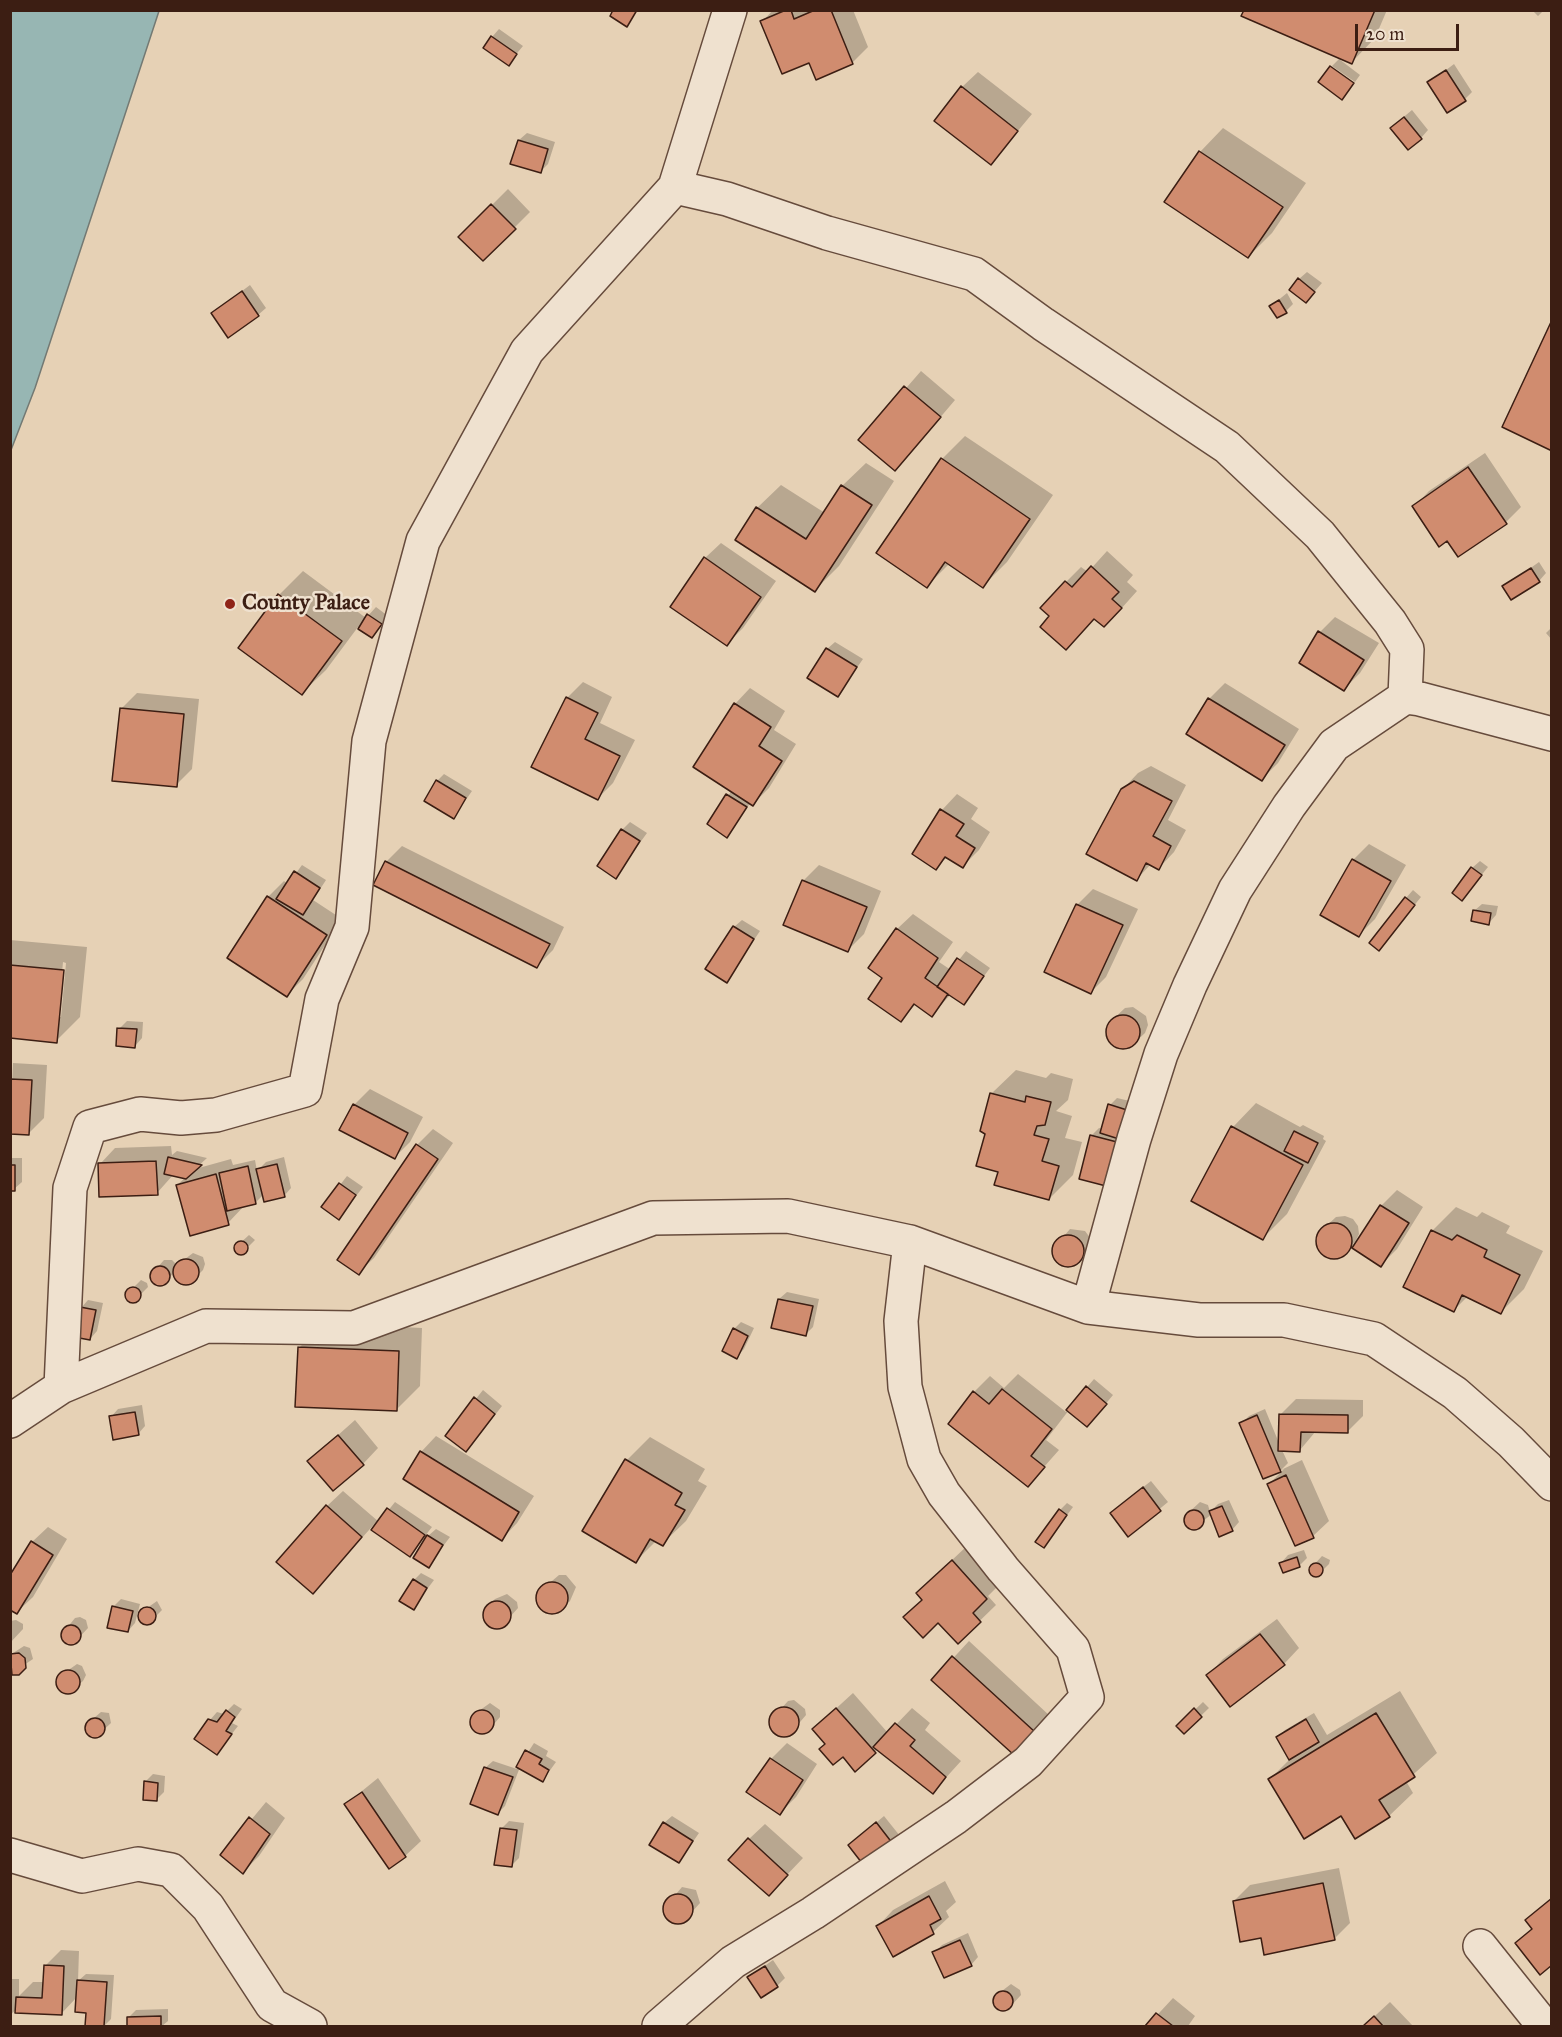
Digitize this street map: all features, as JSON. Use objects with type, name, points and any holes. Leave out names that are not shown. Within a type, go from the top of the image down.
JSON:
[{"type":"street","points":[[61,1387],[69,1188],[90,1128],[140,1114],[181,1118],[216,1115],[304,1090],[322,999],[352,927],[369,741],[423,541],[527,351],[675,187],[730,10]]},
{"type":"street","points":[[675,187],[727,199],[827,233],[975,274],[1043,324],[1227,447],[1320,535],[1390,622],[1407,649],[1405,697]]},
{"type":"street","points":[[1088,1306],[1134,1139],[1161,1054],[1190,985],[1235,890],[1289,806],[1334,745],[1405,697],[1551,734]]},
{"type":"street","points":[[10,1421],[61,1387],[206,1326],[354,1328],[653,1218],[788,1215],[910,1242],[1088,1306],[1198,1320],[1284,1320],[1374,1339],[1455,1393],[1511,1442],[1551,1484]]},
{"type":"street","points":[[660,2026],[733,1962],[813,1913],[956,1817],[1028,1762],[1087,1697],[1073,1649],[1003,1569],[944,1494],[924,1459],[905,1387],[901,1321],[910,1242]]},
{"type":"street","points":[[10,1855],[82,1876],[138,1864],[171,1870],[208,1907],[272,2005],[310,2026]]},
{"type":"street","points":[[1480,1946],[1544,2026]]},
{"type":"water","points":[[11,10],[159,11],[35,388],[11,450]]},
{"type":"building","points":[[613,10],[637,10],[627,27],[610,16]]},
{"type":"building","points":[[791,10],[794,19],[815,10],[831,10],[853,64],[816,80],[809,63],[782,74],[760,21]]},
{"type":"building","points":[[1244,10],[1375,10],[1352,64],[1241,16]]},
{"type":"building","points":[[491,36],[517,54],[509,66],[483,48]]},
{"type":"building","points":[[1330,66],[1354,83],[1342,100],[1318,82]]},
{"type":"building","points":[[1446,70],[1466,101],[1447,113],[1427,82]]},
{"type":"building","points":[[961,86],[1018,131],[991,165],[934,121]]},
{"type":"building","points":[[1404,117],[1422,139],[1408,150],[1390,128]]},
{"type":"building","points":[[518,140],[548,149],[541,173],[510,164]]},
{"type":"building","points":[[1199,151],[1283,207],[1248,258],[1164,202]]},
{"type":"building","points":[[491,204],[516,229],[483,261],[458,237]]},
{"type":"building","points":[[1298,278],[1315,292],[1306,303],[1289,290]]},
{"type":"building","points":[[242,291],[259,316],[228,338],[211,313]]},
{"type":"building","points":[[1279,300],[1287,313],[1277,318],[1269,306]]},
{"type":"building","points":[[1552,322],[1552,451],[1502,427]]},
{"type":"building","points":[[904,386],[941,417],[895,471],[858,440]]},
{"type":"building","points":[[941,458],[1030,519],[983,588],[945,562],[927,588],[876,553]]},
{"type":"building","points":[[1468,467],[1507,524],[1458,557],[1447,541],[1439,547],[1412,506]]},
{"type":"building","points":[[841,485],[872,505],[815,592],[735,540],[756,507],[806,539]]},
{"type":"building","points":[[704,557],[761,597],[727,646],[670,607]]},
{"type":"building","points":[[1091,566],[1119,592],[1112,599],[1122,608],[1104,627],[1094,619],[1066,650],[1040,627],[1049,616],[1040,608],[1065,581],[1072,587]]},
{"type":"building","points":[[1531,568],[1540,582],[1511,600],[1502,586]]},
{"type":"building","points":[[278,594],[342,641],[302,695],[238,648]]},
{"type":"building","points":[[367,614],[382,624],[372,638],[358,629]]},
{"type":"building","points":[[1318,631],[1364,660],[1344,691],[1299,663]]},
{"type":"building","points":[[826,648],[857,667],[838,697],[807,678]]},
{"type":"building","points":[[566,697],[598,713],[585,739],[620,756],[598,800],[531,767]]},
{"type":"building","points":[[1208,698],[1285,745],[1262,781],[1186,734]]},
{"type":"building","points":[[734,703],[771,727],[759,746],[782,761],[753,806],[693,767]]},
{"type":"building","points":[[120,708],[184,714],[177,787],[112,781]]},
{"type":"building","points":[[436,780],[466,798],[454,819],[424,801]]},
{"type":"building","points":[[1134,781],[1172,801],[1153,836],[1171,846],[1159,870],[1146,863],[1137,881],[1086,854],[1121,789]]},
{"type":"building","points":[[726,794],[747,807],[727,838],[707,824]]},
{"type":"building","points":[[940,809],[964,824],[956,836],[975,848],[963,868],[945,857],[936,870],[912,854]]},
{"type":"building","points":[[621,829],[640,841],[616,879],[597,866]]},
{"type":"building","points":[[1352,859],[1391,881],[1359,937],[1320,915]]},
{"type":"building","points":[[385,861],[550,944],[537,968],[373,885]]},
{"type":"building","points":[[1471,867],[1482,875],[1462,901],[1452,893]]},
{"type":"building","points":[[294,871],[320,888],[303,915],[276,899]]},
{"type":"building","points":[[802,880],[867,907],[848,952],[783,925]]},
{"type":"building","points":[[267,896],[327,935],[287,997],[227,958]]},
{"type":"building","points":[[1405,897],[1415,905],[1379,951],[1369,943]]},
{"type":"building","points":[[1076,904],[1123,925],[1091,994],[1044,972]]},
{"type":"building","points":[[1473,910],[1491,913],[1489,925],[1471,921]]},
{"type":"building","points":[[733,926],[754,939],[727,983],[705,969]]},
{"type":"building","points":[[896,928],[938,958],[925,978],[948,994],[932,1017],[914,1004],[901,1022],[868,999],[882,978],[868,968]]},
{"type":"building","points":[[957,958],[984,976],[964,1005],[937,987]]},
{"type":"building","points":[[10,965],[64,970],[57,1043],[10,1038]]},
{"type":"building","points":[[1123,1015],[1135,1020],[1140,1032],[1135,1044],[1123,1049],[1111,1044],[1106,1032],[1111,1020]]},
{"type":"building","points":[[117,1028],[137,1029],[135,1048],[116,1046]]},
{"type":"building","points":[[10,1079],[32,1080],[29,1135],[10,1134]]},
{"type":"building","points":[[990,1093],[1025,1102],[1026,1096],[1051,1102],[1045,1125],[1037,1126],[1034,1135],[1049,1139],[1042,1161],[1059,1166],[1049,1200],[994,1185],[998,1172],[976,1166],[985,1134],[980,1131]]},
{"type":"building","points":[[353,1104],[408,1133],[395,1159],[339,1130]]},
{"type":"building","points":[[1108,1104],[1127,1110],[1119,1139],[1100,1133]]},
{"type":"building","points":[[1231,1126],[1303,1165],[1263,1240],[1191,1201]]},
{"type":"building","points":[[1294,1131],[1318,1143],[1308,1163],[1284,1151]]},
{"type":"building","points":[[1090,1135],[1117,1142],[1106,1186],[1079,1179]]},
{"type":"building","points":[[416,1144],[438,1159],[359,1275],[337,1260]]},
{"type":"building","points":[[168,1157],[202,1165],[186,1179],[164,1174]]},
{"type":"building","points":[[156,1161],[158,1195],[99,1197],[98,1163]]},
{"type":"building","points":[[277,1164],[285,1197],[264,1202],[256,1169]]},
{"type":"building","points":[[10,1165],[15,1165],[15,1191],[10,1191]]},
{"type":"building","points":[[248,1166],[256,1204],[227,1211],[219,1173]]},
{"type":"building","points":[[216,1174],[229,1225],[190,1236],[176,1185]]},
{"type":"building","points":[[339,1183],[356,1195],[339,1220],[321,1207]]},
{"type":"building","points":[[1380,1205],[1409,1223],[1381,1267],[1352,1248]]},
{"type":"building","points":[[1334,1223],[1347,1228],[1352,1241],[1347,1254],[1334,1259],[1321,1254],[1316,1241],[1321,1228]]},
{"type":"building","points":[[1431,1230],[1452,1240],[1457,1235],[1487,1250],[1484,1257],[1520,1275],[1501,1314],[1462,1295],[1454,1312],[1403,1287]]},
{"type":"building","points":[[1068,1235],[1079,1240],[1084,1251],[1079,1262],[1068,1267],[1057,1262],[1052,1251],[1057,1240]]},
{"type":"building","points":[[241,1241],[246,1243],[248,1248],[246,1253],[241,1255],[236,1253],[234,1248],[236,1243]]},
{"type":"building","points":[[186,1259],[195,1263],[199,1272],[195,1281],[186,1285],[177,1281],[173,1272],[177,1263]]},
{"type":"building","points":[[160,1266],[167,1269],[170,1276],[167,1283],[160,1286],[153,1283],[150,1276],[153,1269]]},
{"type":"building","points":[[133,1287],[139,1289],[141,1295],[139,1301],[133,1303],[127,1301],[125,1295],[127,1289]]},
{"type":"building","points":[[778,1299],[813,1306],[806,1336],[771,1328]]},
{"type":"building","points":[[80,1307],[96,1310],[90,1340],[74,1337]]},
{"type":"building","points":[[733,1328],[748,1336],[737,1359],[722,1351]]},
{"type":"building","points":[[298,1347],[399,1351],[397,1411],[295,1407]]},
{"type":"building","points":[[1086,1386],[1107,1404],[1087,1427],[1066,1410]]},
{"type":"building","points":[[1002,1389],[1052,1429],[1031,1456],[1045,1467],[1028,1487],[948,1424],[973,1391],[989,1404]]},
{"type":"building","points":[[474,1397],[495,1414],[466,1452],[445,1436]]},
{"type":"building","points":[[135,1412],[139,1435],[113,1440],[109,1416]]},
{"type":"building","points":[[1279,1414],[1348,1415],[1348,1433],[1301,1432],[1300,1452],[1278,1451]]},
{"type":"building","points":[[1257,1415],[1281,1472],[1263,1479],[1239,1423]]},
{"type":"building","points":[[338,1435],[364,1465],[333,1491],[307,1461]]},
{"type":"building","points":[[420,1451],[519,1512],[502,1541],[403,1479]]},
{"type":"building","points":[[625,1459],[682,1493],[675,1505],[685,1510],[663,1546],[650,1539],[636,1563],[582,1531]]},
{"type":"building","points":[[1286,1475],[1314,1538],[1295,1546],[1267,1484]]},
{"type":"building","points":[[1143,1487],[1161,1511],[1128,1537],[1110,1513]]},
{"type":"building","points":[[326,1505],[362,1537],[313,1594],[276,1562]]},
{"type":"building","points":[[1222,1506],[1233,1531],[1219,1537],[1209,1511]]},
{"type":"building","points":[[387,1508],[425,1535],[410,1557],[371,1530]]},
{"type":"building","points":[[1059,1509],[1067,1515],[1044,1548],[1035,1542]]},
{"type":"building","points":[[1190,1510],[1198,1510],[1204,1516],[1204,1524],[1198,1530],[1190,1530],[1184,1524],[1184,1516]]},
{"type":"building","points":[[427,1535],[443,1545],[429,1568],[413,1558]]},
{"type":"building","points":[[31,1541],[53,1555],[17,1614],[10,1610],[10,1575]]},
{"type":"building","points":[[1297,1557],[1300,1567],[1283,1573],[1279,1563]]},
{"type":"building","points":[[952,1560],[987,1599],[973,1613],[981,1622],[958,1644],[938,1623],[923,1638],[903,1617],[922,1600],[916,1593]]},
{"type":"building","points":[[1316,1563],[1321,1565],[1323,1570],[1321,1575],[1316,1577],[1311,1575],[1309,1570],[1311,1565]]},
{"type":"building","points":[[413,1579],[427,1588],[414,1610],[399,1601]]},
{"type":"building","points":[[552,1582],[563,1587],[568,1598],[563,1609],[552,1614],[541,1609],[536,1598],[541,1587]]},
{"type":"building","points":[[497,1601],[507,1605],[511,1615],[507,1625],[497,1629],[487,1625],[483,1615],[487,1605]]},
{"type":"building","points":[[112,1606],[133,1611],[128,1632],[107,1628]]},
{"type":"building","points":[[147,1607],[153,1610],[156,1616],[153,1622],[147,1625],[141,1622],[138,1616],[141,1610]]},
{"type":"building","points":[[67,1625],[75,1625],[81,1631],[81,1639],[75,1645],[67,1645],[61,1639],[61,1631]]},
{"type":"building","points":[[1260,1634],[1285,1665],[1230,1707],[1206,1675]]},
{"type":"building","points":[[19,1653],[25,1658],[26,1668],[19,1675],[12,1675],[10,1654]]},
{"type":"building","points":[[952,1656],[1035,1732],[1014,1755],[931,1680]]},
{"type":"building","points":[[68,1670],[76,1674],[80,1682],[76,1690],[68,1694],[60,1690],[56,1682],[60,1674]]},
{"type":"building","points":[[784,1707],[790,1708],[798,1716],[798,1728],[790,1736],[784,1737],[778,1736],[770,1728],[769,1722],[770,1716],[778,1708]]},
{"type":"building","points":[[836,1708],[876,1753],[855,1772],[843,1757],[833,1765],[819,1749],[825,1744],[812,1729]]},
{"type":"building","points":[[1194,1708],[1202,1717],[1184,1734],[1176,1726]]},
{"type":"building","points":[[226,1710],[235,1717],[226,1731],[232,1734],[217,1755],[194,1739],[208,1719],[217,1722]]},
{"type":"building","points":[[482,1710],[487,1711],[493,1717],[493,1727],[487,1733],[482,1734],[477,1733],[471,1727],[470,1722],[471,1717],[477,1711]]},
{"type":"building","points":[[1376,1713],[1415,1777],[1379,1800],[1390,1817],[1355,1839],[1341,1816],[1304,1839],[1268,1779]]},
{"type":"building","points":[[95,1718],[102,1721],[105,1728],[102,1735],[95,1738],[88,1735],[85,1728],[88,1721]]},
{"type":"building","points":[[1306,1719],[1319,1742],[1289,1760],[1276,1737]]},
{"type":"building","points":[[895,1723],[915,1740],[910,1746],[946,1777],[933,1794],[873,1747]]},
{"type":"building","points":[[525,1750],[542,1759],[539,1764],[549,1770],[543,1782],[516,1767]]},
{"type":"building","points":[[770,1758],[803,1780],[780,1815],[746,1792]]},
{"type":"building","points":[[484,1767],[513,1777],[498,1815],[470,1804]]},
{"type":"building","points":[[144,1781],[158,1783],[157,1801],[143,1800]]},
{"type":"building","points":[[362,1792],[406,1857],[389,1869],[344,1804]]},
{"type":"building","points":[[249,1817],[270,1834],[243,1874],[220,1855]]},
{"type":"building","points":[[663,1822],[693,1841],[679,1863],[649,1845]]},
{"type":"building","points":[[876,1822],[893,1844],[865,1867],[848,1845]]},
{"type":"building","points":[[500,1828],[517,1830],[512,1867],[494,1865]]},
{"type":"building","points":[[748,1838],[788,1875],[769,1896],[728,1860]]},
{"type":"building","points":[[1323,1883],[1335,1940],[1264,1955],[1261,1938],[1240,1942],[1233,1901]]},
{"type":"building","points":[[678,1894],[689,1898],[693,1909],[689,1920],[678,1924],[667,1920],[663,1909],[667,1898]]},
{"type":"building","points":[[929,1896],[941,1919],[930,1925],[934,1934],[893,1957],[876,1926]]},
{"type":"building","points":[[1552,1898],[1552,1965],[1540,1975],[1515,1943],[1532,1929],[1525,1920]]},
{"type":"building","points":[[960,1940],[972,1966],[944,1978],[932,1952]]},
{"type":"building","points":[[44,1965],[64,1966],[62,2015],[15,2013],[16,1997],[42,1998]]},
{"type":"building","points":[[765,1966],[778,1987],[761,1998],[747,1977]]},
{"type":"building","points":[[77,1980],[107,1982],[104,2026],[85,2026],[86,2013],[75,2012]]},
{"type":"building","points":[[1003,1991],[1010,1994],[1013,2001],[1010,2008],[1003,2011],[996,2008],[993,2001],[996,1994]]},
{"type":"building","points":[[1156,2013],[1173,2026],[1145,2026]]},
{"type":"building","points":[[161,2016],[161,2026],[127,2026],[127,2017]]},
{"type":"building","points":[[1374,2016],[1383,2026],[1363,2026]]},
{"type":"place","name":"County Palace","points":[[230,604]]}]
